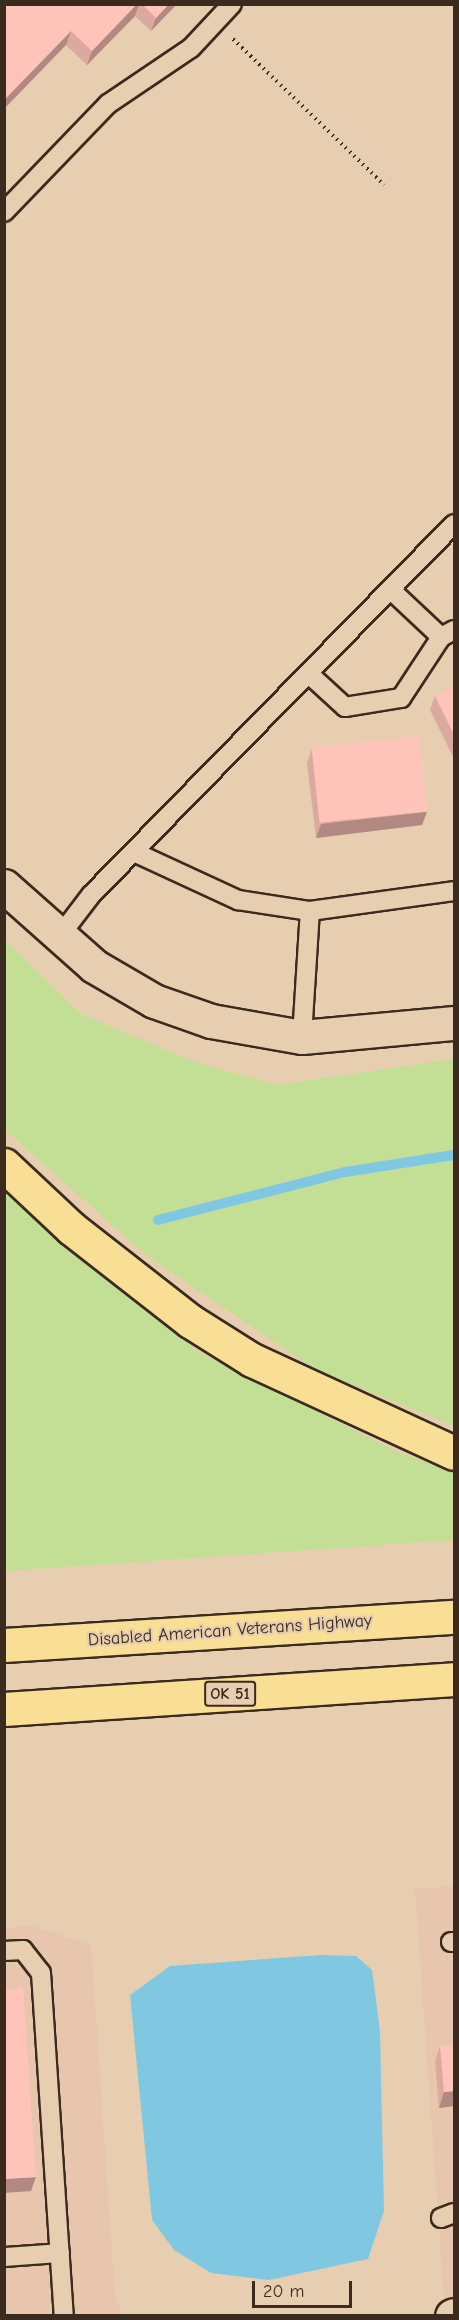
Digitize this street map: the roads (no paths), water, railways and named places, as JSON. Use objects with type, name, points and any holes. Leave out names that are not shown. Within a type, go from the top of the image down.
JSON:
[{"type":"highway","points":[[4,1165],[71,1228],[189,1321],[261,1365],[454,1453]]},
{"type":"highway","name":"Disabled American Veterans Highway","points":[[4,1645],[454,1617]]},
{"type":"highway","name":"OK 51","points":[[4,1709],[454,1678]]},
{"type":"street","points":[[4,886],[94,966],[154,1001],[211,1021],[302,1037],[454,1023]]},
{"type":"lane","points":[[4,212],[108,104],[191,48],[232,4]]},
{"type":"lane","points":[[59,937],[134,852],[454,524]]},
{"type":"lane","points":[[309,674],[345,707],[401,698],[448,634],[391,590]]},
{"type":"lane","points":[[134,852],[238,900],[310,911],[454,891]]},
{"type":"lane","points":[[302,1037],[310,911]]},
{"type":"lane","points":[[4,1951],[23,1950],[41,1973],[64,2316]]},
{"type":"lane","points":[[4,2257],[60,2253]]},
{"type":"water","points":[[320,1955],[356,1956],[372,1970],[380,2031],[384,2211],[368,2259],[269,2280],[211,2273],[174,2250],[152,2220],[130,1995],[170,1966]]},
{"type":"waterway","points":[[158,1220],[345,1172],[454,1155]]}]
